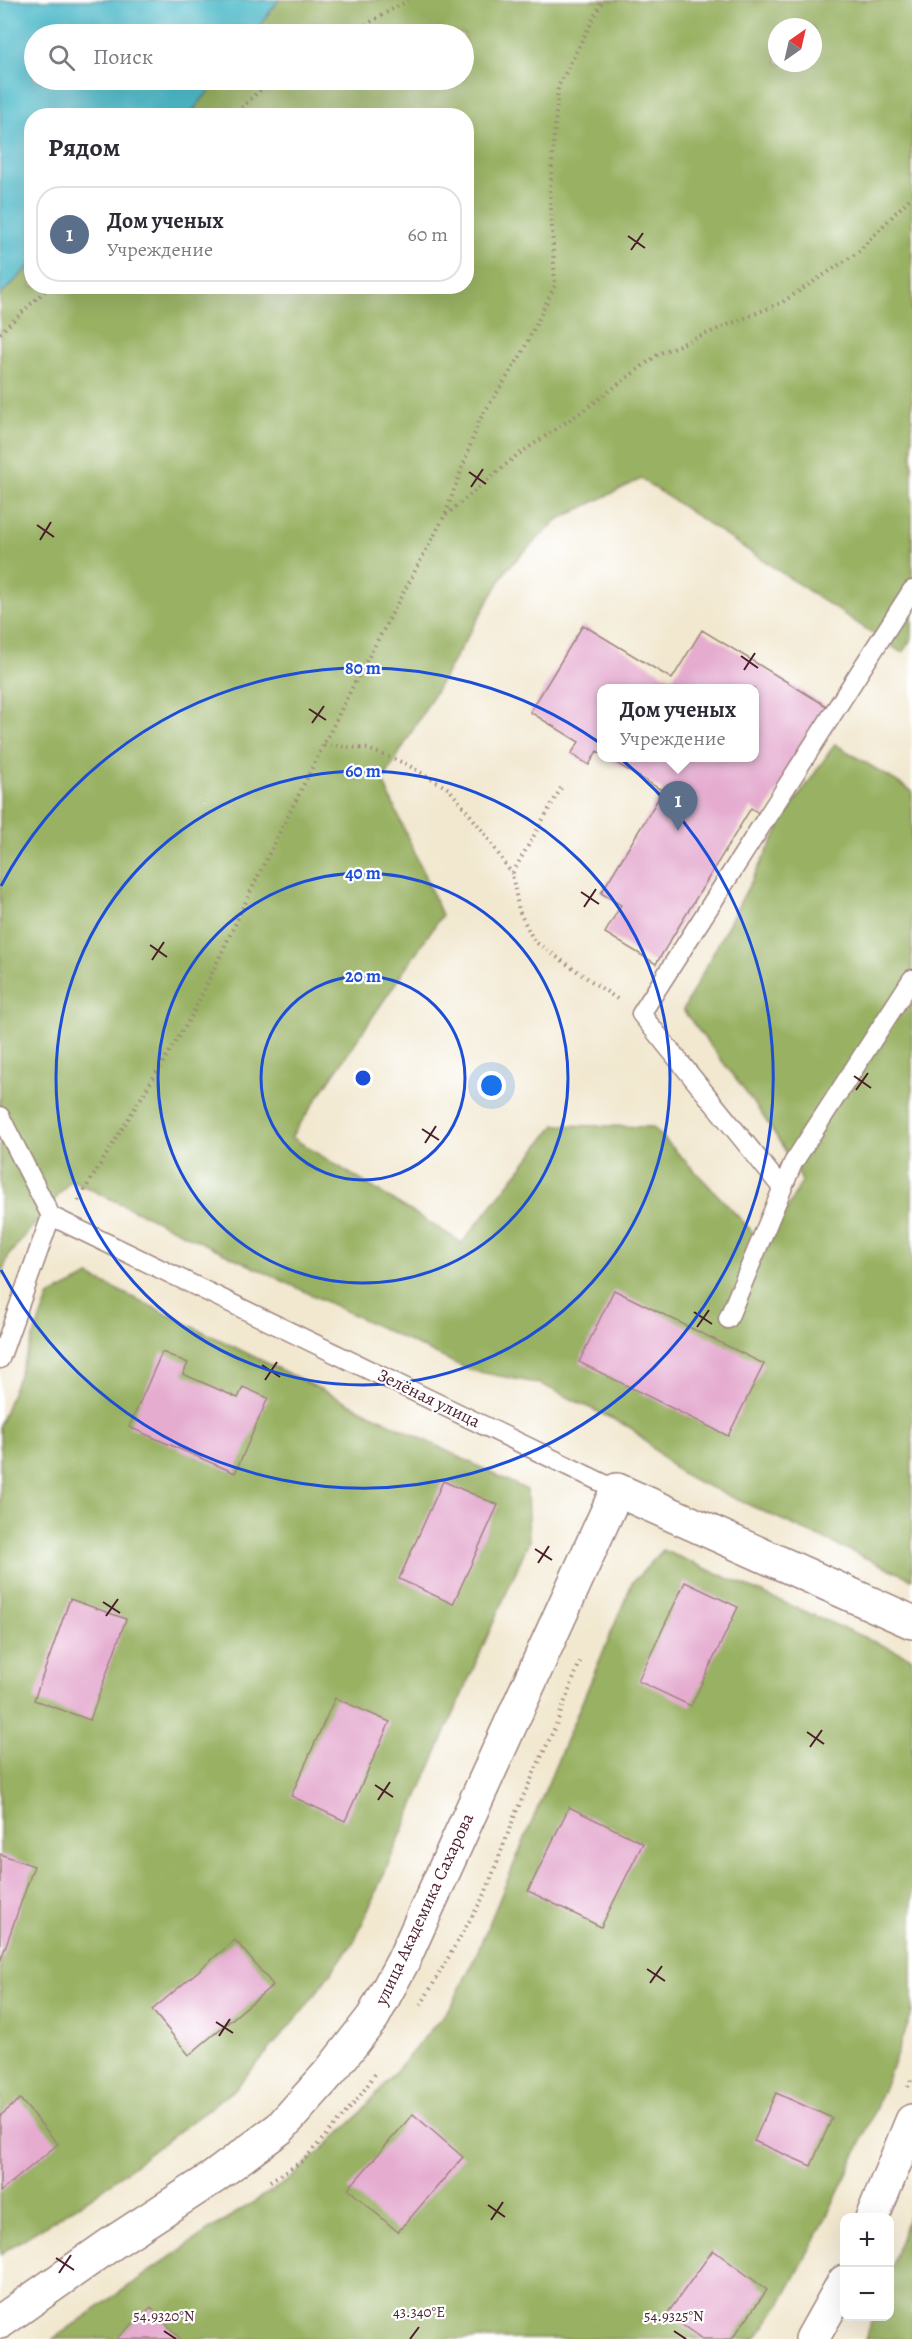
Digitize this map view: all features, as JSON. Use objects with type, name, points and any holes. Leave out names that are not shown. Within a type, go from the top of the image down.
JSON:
[{"type":"street","name":"Зелёная улица","points":[[617,1490],[912,1622]]},
{"type":"street","name":"улица Академика Сахарова","points":[[0,2322],[114,2242],[214,2177],[280,2128],[330,2073],[373,2017],[403,1961],[617,1490]]},
{"type":"street","points":[[874,2213],[912,2121]]},
{"type":"street","points":[[812,2339],[840,2289]]},
{"type":"lane","points":[[782,1188],[641,1014],[912,590]]},
{"type":"lane","points":[[728,1319],[793,1163],[912,979]]},
{"type":"lane","points":[[0,1116],[58,1219],[0,1359]]},
{"type":"lane","name":"Зелёная улица","points":[[58,1219],[617,1490]]},
{"type":"path","points":[[367,24],[408,0]]},
{"type":"path","points":[[58,1219],[193,1014],[257,878],[352,688],[445,515],[480,419],[520,355],[555,285],[550,190],[558,87],[603,0]]},
{"type":"path","points":[[242,108],[262,90]]},
{"type":"path","points":[[445,515],[516,456],[584,410],[660,353],[781,303],[857,253],[912,196]]},
{"type":"path","points":[[0,333],[41,294]]},
{"type":"path","points":[[324,745],[368,749],[404,763],[449,789],[483,831],[512,874],[519,911],[534,941],[641,1014]]},
{"type":"path","points":[[512,874],[561,788]]},
{"type":"green space","points":[[279,0],[912,0],[912,638],[902,653],[641,479],[557,520],[507,569],[383,781],[442,915],[291,1137],[462,1243],[555,1125],[653,1127],[767,1247],[802,1181],[762,1114],[683,1010],[788,812],[835,744],[912,791],[912,1579],[681,1474],[631,1428],[541,1384],[469,1370],[71,1180],[9,1255],[0,1279],[0,295],[24,272],[24,294],[474,294],[474,108],[195,108],[210,90],[474,90],[474,24],[261,24]]},
{"type":"green space","points":[[89,1276],[527,1490],[529,1541],[355,1940],[301,2013],[236,2088],[93,2196],[0,2254],[0,1424],[49,1296]]},
{"type":"green space","points":[[663,1550],[912,1658],[912,2013],[872,2116],[825,2220],[779,2306],[756,2339],[53,2339],[209,2230],[289,2180],[356,2118],[452,2005],[476,1955],[632,1583]]},
{"type":"green space","points":[[912,2205],[912,2339],[865,2339],[872,2321],[894,2321],[894,2260]]},
{"type":"water","points":[[0,0],[279,0],[261,24],[24,24],[24,90],[210,90],[195,108],[24,108],[24,272],[0,295]]},
{"type":"building","points":[[583,625],[672,679],[702,630],[828,707],[763,816],[751,808],[656,964],[605,933],[621,905],[601,893],[663,791],[615,762],[759,762],[759,684],[597,684],[597,751],[589,765],[571,754],[579,742],[530,712]]},
{"type":"building","points":[[614,1290],[764,1364],[728,1436],[579,1362]]},
{"type":"building","points":[[162,1352],[188,1363],[183,1374],[238,1398],[243,1387],[268,1398],[235,1473],[129,1427]]},
{"type":"building","points":[[443,1481],[498,1505],[453,1604],[399,1579]]},
{"type":"building","points":[[685,1582],[738,1607],[691,1706],[638,1681]]},
{"type":"building","points":[[70,1599],[126,1619],[90,1720],[34,1700]]},
{"type":"building","points":[[335,1698],[390,1722],[345,1821],[291,1796]]},
{"type":"building","points":[[569,1807],[643,1843],[601,1927],[528,1891]]},
{"type":"building","points":[[0,1854],[34,1866],[0,1962]]},
{"type":"building","points":[[235,1940],[273,1985],[189,2055],[152,2010]]},
{"type":"building","points":[[776,2093],[832,2118],[811,2166],[754,2141]]},
{"type":"building","points":[[20,2099],[58,2144],[0,2192],[0,2116]]},
{"type":"building","points":[[413,2114],[463,2157],[398,2232],[348,2189]]},
{"type":"building","points":[[713,2250],[767,2290],[732,2339],[702,2339],[667,2314]]},
{"type":"building","points":[[151,2307],[180,2339],[116,2339]]},
{"type":"place","name":"Дом ученых","points":[[678,831]]}]
